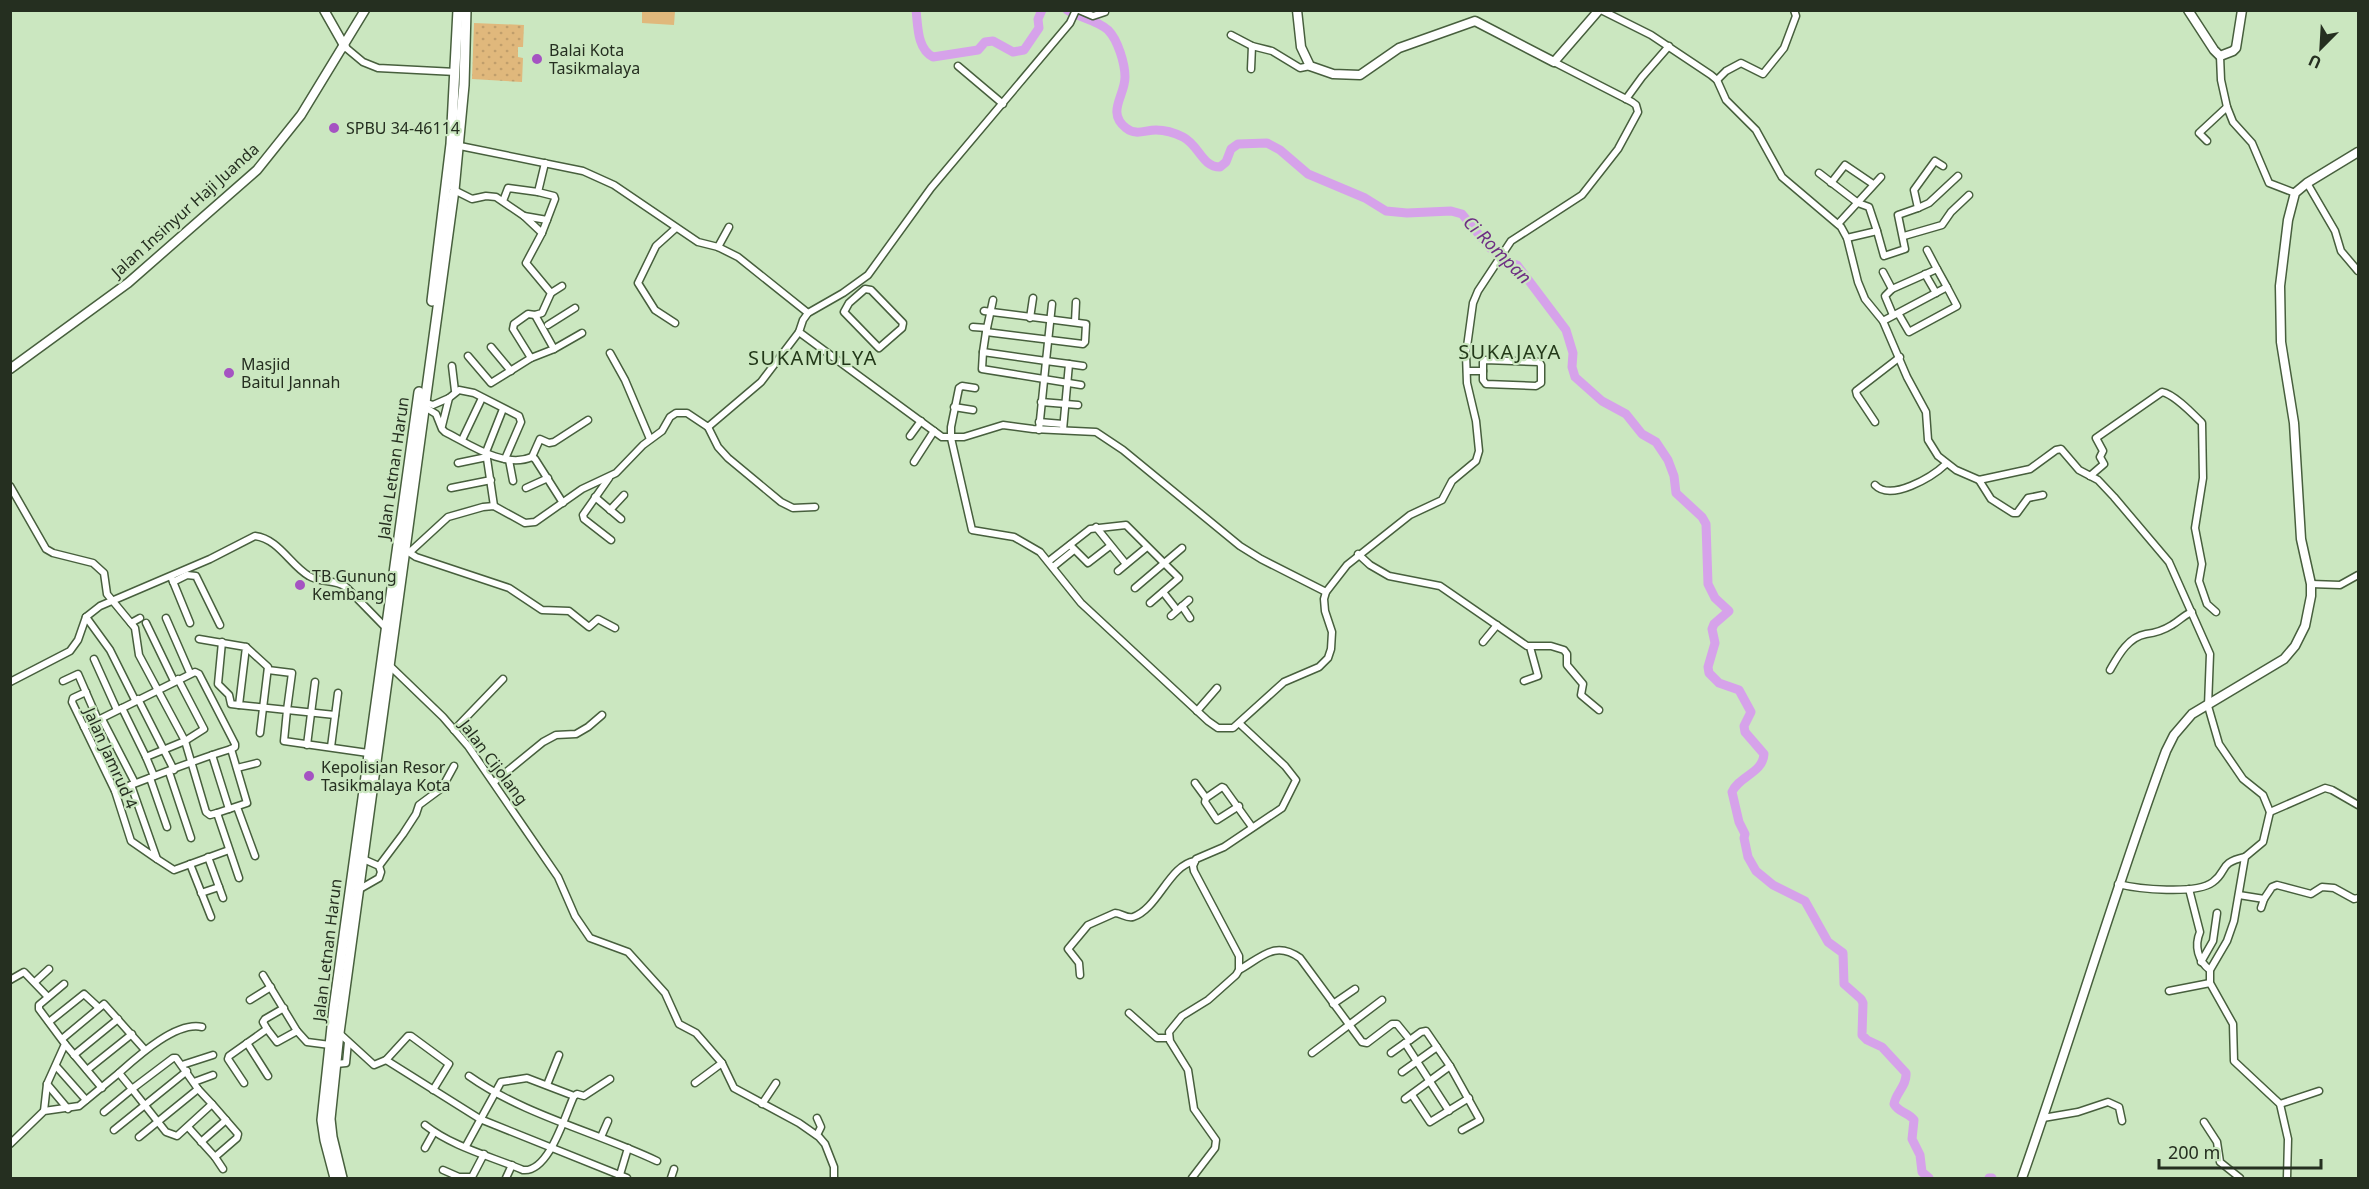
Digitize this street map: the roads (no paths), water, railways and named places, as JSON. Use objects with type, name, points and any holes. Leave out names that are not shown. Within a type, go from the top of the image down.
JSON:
[{"type":"main road","name":"Jalan Letnan Harun","points":[[455,145],[456,72],[462,15]]},
{"type":"main road","name":"Jalan Letnan Harun","points":[[342,1179],[330,1119],[336,1064],[335,1032],[354,894],[368,753],[376,726],[388,664],[393,599],[464,85],[462,15]]},
{"type":"main road","points":[[432,321],[454,190],[455,145]]},
{"type":"main road","name":"Jalan Letnan Harun","points":[[354,894],[362,858],[385,627],[406,552],[432,321]]},
{"type":"main road","name":"Jalan Letnan Harun","points":[[335,1032],[330,1045],[322,1120],[335,1179]]},
{"type":"street","points":[[324,10],[338,38],[363,62],[378,68],[456,72]]},
{"type":"street","name":"Jalan Insinyur Haji Juanda","points":[[10,369],[128,283],[257,170],[301,116],[345,47],[365,10]]},
{"type":"street","points":[[1297,10],[1301,47],[1310,66]]},
{"type":"street","points":[[1554,62],[1600,10],[1669,46],[1717,80],[1726,100],[1756,130],[1782,177],[1838,224],[1847,238],[1858,282],[1865,299],[1883,321],[1907,377],[1927,414],[1929,443],[1946,464],[1979,480],[1991,499],[2015,514],[2028,498],[2043,495]]},
{"type":"street","points":[[1717,80],[1726,71],[1741,63],[1763,74],[1784,48],[1796,16],[1794,10]]},
{"type":"street","points":[[2188,10],[2220,56],[2221,80],[2227,107],[2233,122],[2252,143],[2266,180],[2272,185],[2295,193]]},
{"type":"street","points":[[2220,56],[2236,48],[2242,10]]},
{"type":"street","points":[[708,427],[761,382],[799,332],[808,313],[843,293],[868,275],[931,188],[1003,104],[1076,12],[1093,16],[1105,12]]},
{"type":"street","points":[[975,388],[960,386],[954,407],[951,438],[972,530],[1014,537],[1040,552],[1082,603],[1218,728],[1233,728],[1240,724],[1284,682],[1319,667],[1328,658],[1332,635],[1324,606],[1326,592],[1358,554],[1410,515],[1442,500],[1452,482],[1476,461],[1479,451],[1467,370],[1468,336],[1475,296],[1511,241],[1582,195],[1594,181],[1618,149],[1638,115],[1636,105],[1475,21],[1399,48],[1360,75],[1333,74],[1310,66],[1300,68],[1272,51],[1252,46],[1231,35]]},
{"type":"street","points":[[1251,69],[1252,46]]},
{"type":"street","points":[[1626,99],[1669,46]]},
{"type":"street","points":[[958,66],[1003,104]]},
{"type":"street","points":[[2207,141],[2199,133],[2227,107]]},
{"type":"street","points":[[455,145],[583,171],[614,185],[698,243],[718,247],[753,268],[808,313]]},
{"type":"street","points":[[2022,1179],[2124,885],[2166,751],[2174,735],[2187,719],[2251,681],[2290,653],[2305,626],[2310,609],[2311,584],[2301,539],[2294,423],[2283,361],[2279,318],[2281,269],[2288,220],[2295,193],[2307,183],[2358,152]]},
{"type":"street","points":[[1918,208],[1914,190],[1935,161],[1943,166]]},
{"type":"street","points":[[538,192],[545,163]]},
{"type":"street","points":[[1831,183],[1845,165],[1873,184]]},
{"type":"street","points":[[1819,173],[1858,203],[1869,207],[1883,255],[1886,256],[1906,249],[1898,216],[1929,203],[1958,176]]},
{"type":"street","points":[[1838,224],[1881,177]]},
{"type":"street","points":[[2307,183],[2335,231],[2341,251],[2358,271]]},
{"type":"street","points":[[503,201],[508,188],[555,197],[542,233],[526,263],[551,293]]},
{"type":"street","points":[[454,190],[472,199],[490,196],[503,201],[542,233]]},
{"type":"street","points":[[1904,236],[1942,225],[1951,212],[1969,195]]},
{"type":"street","points":[[524,216],[547,220]]},
{"type":"street","points":[[718,247],[729,227]]},
{"type":"street","points":[[675,323],[655,310],[638,283],[656,246],[676,228]]},
{"type":"street","points":[[1847,238],[1877,231]]},
{"type":"street","points":[[1927,250],[1957,304],[1956,309],[1909,332],[1885,296],[1892,290],[1937,269]]},
{"type":"street","points":[[1883,272],[1892,290]]},
{"type":"street","points":[[1925,274],[1936,293]]},
{"type":"street","points":[[539,314],[551,293],[562,286]]},
{"type":"street","points":[[1883,321],[1947,287]]},
{"type":"street","points":[[865,289],[870,289],[903,323],[903,326],[878,348],[844,312],[849,303],[865,289]]},
{"type":"street","points":[[843,293],[849,303]]},
{"type":"street","points":[[1030,318],[1033,298]]},
{"type":"street","points":[[993,300],[987,312],[981,367],[983,370],[1081,385]]},
{"type":"street","points":[[1075,322],[1076,302]]},
{"type":"street","points":[[1039,426],[1052,304]]},
{"type":"street","points":[[545,327],[574,308]]},
{"type":"street","points":[[973,327],[1049,340],[1084,343],[1087,325],[987,312]]},
{"type":"street","points":[[531,358],[513,329],[514,324],[528,314],[539,314]]},
{"type":"street","points":[[539,314],[554,349]]},
{"type":"street","points":[[799,332],[942,437],[964,437],[1003,425],[1063,427],[1102,435],[1240,546],[1326,592]]},
{"type":"street","points":[[468,356],[490,383],[531,358],[554,349],[582,333]]},
{"type":"street","points":[[492,347],[511,371]]},
{"type":"street","points":[[983,352],[1083,366]]},
{"type":"street","points":[[610,353],[625,380],[650,439]]},
{"type":"street","points":[[1875,422],[1856,391],[1900,357]]},
{"type":"street","points":[[1485,360],[1539,362],[1541,381],[1540,385],[1536,386],[1486,384],[1483,371],[1485,360]]},
{"type":"street","points":[[1063,427],[1069,364]]},
{"type":"street","points":[[452,366],[455,391]]},
{"type":"street","points":[[1467,370],[1483,371]]},
{"type":"street","points":[[424,404],[433,405],[449,398],[455,391],[463,390],[519,416],[521,420],[507,459],[513,481]]},
{"type":"street","points":[[2090,476],[2104,464],[2100,457],[2103,450],[2096,439],[2162,392],[2176,399],[2202,423],[2203,478],[2195,528],[2202,564],[2199,581],[2207,604],[2216,612]]},
{"type":"street","points":[[442,429],[449,398]]},
{"type":"street","points":[[462,440],[482,398]]},
{"type":"street","points":[[1041,402],[1078,405]]},
{"type":"street","points":[[424,404],[436,414],[442,429],[485,453],[507,459],[520,460],[532,457]]},
{"type":"street","points":[[954,407],[973,410]]},
{"type":"street","points":[[458,463],[478,458],[485,453],[503,409]]},
{"type":"street","points":[[611,540],[584,517],[584,513],[609,477],[650,439],[662,431],[672,415],[680,412],[687,413],[708,427],[718,447],[728,458],[781,502],[793,508],[814,507]]},
{"type":"street","points":[[532,457],[540,439],[549,443],[554,442],[588,420]]},
{"type":"street","points":[[910,436],[921,421]]},
{"type":"street","points":[[914,462],[934,431]]},
{"type":"street","points":[[1979,480],[2030,470],[2059,449],[2062,450],[2079,470],[2098,480],[2155,543],[2169,562],[2210,654],[2208,706],[2215,734],[2224,753],[2244,780],[2263,795],[2270,812],[2263,842],[2245,857],[2226,864],[2211,884],[2188,889],[2124,885]]},
{"type":"street","points":[[485,453],[494,506]]},
{"type":"street","points":[[532,457],[563,503]]},
{"type":"street","points":[[1875,485],[1884,491],[1893,492],[1933,475],[1946,464]]},
{"type":"street","points":[[609,477],[582,489],[535,522],[528,524],[494,506],[448,517],[406,552],[509,588],[542,610],[568,610],[589,627],[598,619],[615,628]]},
{"type":"street","points":[[526,488],[548,478]]},
{"type":"street","points":[[451,488],[491,480]]},
{"type":"street","points":[[10,486],[46,549],[93,563],[104,573],[108,594],[136,630],[138,653],[185,741],[206,812],[210,815],[247,803],[231,749]]},
{"type":"street","points":[[610,510],[624,495]]},
{"type":"street","points":[[595,497],[621,519]]},
{"type":"street","points":[[1051,564],[1088,530],[1096,527],[1126,525],[1179,578],[1150,603]]},
{"type":"street","points":[[1096,527],[1126,564]]},
{"type":"street","points":[[10,682],[70,651],[78,640],[86,617],[111,600],[210,559],[251,538],[262,537],[270,541],[310,577],[338,582],[346,586],[385,627]]},
{"type":"street","points":[[1072,547],[1088,563],[1110,546]]},
{"type":"street","points":[[1118,572],[1147,547]]},
{"type":"street","points":[[1135,588],[1182,548]]},
{"type":"street","points":[[1358,554],[1370,565],[1389,576],[1440,586],[1530,646],[1551,646],[1566,650],[1567,665],[1583,684],[1581,695],[1599,710]]},
{"type":"street","points":[[171,574],[190,623]]},
{"type":"street","points":[[173,582],[187,575],[196,576],[220,625]]},
{"type":"street","points":[[2311,584],[2340,585],[2358,575]]},
{"type":"street","points":[[1163,592],[1190,618]]},
{"type":"street","points":[[1171,616],[1190,600]]},
{"type":"street","points":[[2110,670],[2121,650],[2127,645],[2144,634],[2152,634],[2173,625],[2192,612]]},
{"type":"street","points":[[86,617],[110,650],[164,749],[192,838]]},
{"type":"street","points":[[131,623],[140,618]]},
{"type":"street","points":[[166,618],[190,673]]},
{"type":"street","points":[[146,757],[185,741],[204,728],[147,623]]},
{"type":"street","points":[[1483,642],[1497,625]]},
{"type":"street","points":[[200,639],[246,647],[267,665],[260,733]]},
{"type":"street","points":[[222,642],[218,684],[229,695],[231,704],[335,715]]},
{"type":"street","points":[[1524,681],[1538,676],[1530,646]]},
{"type":"street","points":[[238,705],[246,647]]},
{"type":"street","points":[[94,659],[146,757],[167,827]]},
{"type":"street","name":"Jalan Cijolang","points":[[388,664],[454,730],[494,782],[558,877],[575,916],[590,938],[628,952],[663,990],[679,1024],[696,1034],[722,1063],[734,1088],[817,1135]]},
{"type":"street","points":[[268,670],[292,673],[283,740],[368,753]]},
{"type":"street","points":[[84,727],[190,673],[199,674],[235,744],[234,748],[190,761],[171,771],[114,791]]},
{"type":"street","points":[[63,681],[78,674],[93,710],[100,719],[133,784],[157,859],[173,870],[229,850]]},
{"type":"street","points":[[454,730],[503,679]]},
{"type":"street","points":[[307,745],[315,682]]},
{"type":"street","points":[[1197,711],[1217,688]]},
{"type":"street","name":"Jalan Jamrud 4","points":[[87,692],[72,700],[79,717],[114,791],[133,843],[157,859]]},
{"type":"street","points":[[330,747],[338,693]]},
{"type":"street","points":[[79,717],[93,710]]},
{"type":"street","points":[[494,782],[543,742],[556,735],[576,734],[602,714]]},
{"type":"street","points":[[1080,975],[1078,963],[1068,949],[1088,925],[1115,913],[1130,918],[1134,916],[1150,904],[1183,865],[1224,847],[1282,808],[1296,780],[1285,766],[1240,724]]},
{"type":"street","points":[[212,755],[229,809]]},
{"type":"street","points":[[237,768],[257,763]]},
{"type":"street","points":[[379,866],[416,814],[419,805],[442,788],[454,766]]},
{"type":"street","points":[[1195,783],[1217,820],[1239,806]]},
{"type":"street","points":[[1206,798],[1223,787],[1239,806],[1252,827]]},
{"type":"street","points":[[2270,812],[2325,788],[2358,805]]},
{"type":"street","points":[[237,807],[255,856]]},
{"type":"street","points":[[217,813],[239,878]]},
{"type":"street","points":[[208,857],[223,898]]},
{"type":"street","points":[[2245,857],[2239,896],[2228,938],[2210,970],[2210,983],[2232,1019],[2234,1061],[2280,1104],[2288,1139],[2287,1178]]},
{"type":"street","points":[[354,894],[379,878],[381,872],[379,866],[362,858]]},
{"type":"street","points":[[1195,861],[1194,872],[1239,956],[1239,970]]},
{"type":"street","points":[[190,864],[211,917]]},
{"type":"street","points":[[2261,908],[2272,887],[2277,885],[2311,894],[2322,887],[2334,888],[2354,899],[2358,898]]},
{"type":"street","points":[[201,893],[219,887]]},
{"type":"street","points":[[2188,889],[2200,932],[2197,942],[2201,962],[2210,970]]},
{"type":"street","points":[[2239,896],[2264,899]]},
{"type":"street","points":[[2201,962],[2213,941],[2217,913]]},
{"type":"street","points":[[1191,1179],[1209,1158],[1215,1148],[1216,1140],[1194,1109],[1188,1070],[1176,1052],[1169,1038],[1169,1032],[1179,1018],[1210,998],[1239,970],[1275,949],[1288,950],[1300,958],[1365,1043],[1395,1024],[1450,1110]]},
{"type":"street","points":[[35,982],[49,969]]},
{"type":"street","points":[[10,980],[24,972],[48,997]]},
{"type":"street","points":[[263,975],[297,1031],[308,1042],[330,1045]]},
{"type":"street","points":[[2169,992],[2210,983]]},
{"type":"street","points":[[64,984],[40,1004],[39,1008],[102,1088]]},
{"type":"street","points":[[250,1000],[271,987]]},
{"type":"street","points":[[1334,1004],[1355,989]]},
{"type":"street","points":[[49,1022],[84,994],[98,1007]]},
{"type":"street","points":[[1312,1053],[1382,1000]]},
{"type":"street","points":[[45,1112],[46,1084],[56,1066],[63,1041],[98,1007],[104,1004],[145,1050]]},
{"type":"street","points":[[284,1008],[264,1021],[267,1029],[278,1042],[297,1031]]},
{"type":"street","points":[[1129,1013],[1157,1038],[1169,1038]]},
{"type":"street","points":[[74,1055],[118,1019]]},
{"type":"street","points":[[10,1144],[45,1112],[68,1110],[79,1106],[145,1050],[184,1028],[202,1027]]},
{"type":"street","points":[[244,1083],[228,1058],[267,1029]]},
{"type":"street","points":[[1391,1053],[1424,1031],[1450,1066],[1480,1120],[1462,1130]]},
{"type":"street","points":[[335,1032],[374,1065],[386,1060],[408,1036],[411,1036],[449,1064],[433,1090]]},
{"type":"street","points":[[87,1070],[132,1034]]},
{"type":"street","points":[[336,1064],[346,1063],[348,1042]]},
{"type":"street","points":[[247,1043],[267,1076]]},
{"type":"street","points":[[1402,1072],[1418,1063],[1437,1047]]},
{"type":"street","points":[[182,1065],[213,1055]]},
{"type":"street","points":[[547,1085],[559,1055]]},
{"type":"street","points":[[104,1112],[173,1058],[176,1058],[198,1089],[238,1137],[215,1157]]},
{"type":"street","points":[[386,1060],[480,1119],[627,1179]]},
{"type":"street","points":[[695,1083],[722,1063]]},
{"type":"street","points":[[56,1066],[86,1100]]},
{"type":"street","points":[[1405,1099],[1450,1066]]},
{"type":"street","points":[[114,1130],[187,1071]]},
{"type":"street","points":[[119,1073],[166,1132],[173,1136],[177,1136],[188,1127],[212,1104]]},
{"type":"street","points":[[194,1082],[213,1075]]},
{"type":"street","points":[[469,1076],[494,1094],[657,1161]]},
{"type":"street","points":[[466,1146],[501,1082],[514,1081],[523,1077],[574,1096],[586,1095],[610,1079]]},
{"type":"street","points":[[762,1104],[776,1083]]},
{"type":"street","points":[[46,1084],[68,1110]]},
{"type":"street","points":[[139,1137],[198,1089]]},
{"type":"street","points":[[2280,1104],[2319,1090]]},
{"type":"street","points":[[1412,1095],[1428,1122],[1432,1122],[1469,1098]]},
{"type":"street","points":[[425,1125],[454,1144],[466,1146],[523,1170],[532,1170],[539,1165],[551,1149],[574,1096]]},
{"type":"street","points":[[2043,1118],[2078,1112],[2108,1102],[2119,1107],[2122,1121]]},
{"type":"street","points":[[817,1118],[821,1127],[817,1135],[828,1150],[834,1169],[834,1179]]},
{"type":"street","points":[[201,1142],[226,1120]]},
{"type":"street","points":[[601,1137],[608,1121]]},
{"type":"street","points":[[2204,1122],[2217,1142],[2220,1162],[2240,1179]]},
{"type":"street","points":[[188,1127],[223,1169]]},
{"type":"street","points":[[425,1148],[434,1132]]},
{"type":"street","points":[[620,1177],[628,1148]]},
{"type":"street","points":[[443,1170],[459,1177],[472,1177],[484,1154]]},
{"type":"street","points":[[506,1179],[512,1165]]},
{"type":"street","points":[[671,1179],[674,1169]]},
{"type":"waterway","name":"Ci Rompan","points":[[916,10],[921,43],[933,57],[978,50],[985,42],[993,41],[1013,52],[1024,50],[1039,28],[1038,19],[1042,10]]},
{"type":"waterway","name":"Ci Rompan","points":[[1067,10],[1104,27],[1115,40],[1125,72],[1117,116],[1126,128],[1137,132],[1160,130],[1177,134],[1193,145],[1205,160],[1220,167],[1226,162],[1231,149],[1238,144],[1267,143],[1280,150],[1308,174],[1365,198],[1386,211],[1407,213],[1451,211],[1462,214],[1489,247],[1507,262],[1517,265],[1566,330],[1573,353],[1572,367],[1575,377],[1602,401],[1626,414],[1642,434],[1656,442],[1668,460],[1674,476],[1676,493],[1702,517],[1706,524],[1708,584],[1715,598],[1729,611],[1714,624],[1712,629],[1715,643],[1708,667],[1709,673],[1719,683],[1739,690],[1751,712],[1744,726],[1745,732],[1764,754],[1760,766],[1740,782],[1732,792],[1739,822],[1745,834],[1748,857],[1756,871],[1773,885],[1805,901],[1828,942],[1843,953],[1844,984],[1863,1003],[1862,1035],[1882,1047],[1906,1073],[1905,1082],[1894,1104],[1914,1120],[1912,1139],[1920,1155],[1922,1172],[1929,1178]]},
{"type":"place","name":"Balai Kota Tasikmalaya","points":[[537,59]]},
{"type":"place","name":"SPBU 34-46114","points":[[334,128]]},
{"type":"place","name":"Masjid Baitul Jannah","points":[[229,373]]},
{"type":"place","name":"TB Gunung Kembang","points":[[300,585]]},
{"type":"place","name":"Kepolisian Resor Tasikmalaya Kota","points":[[309,776]]},
{"type":"district","name":"SUKAJAYA","points":[[1510,352]]},
{"type":"district","name":"SUKAMULYA","points":[[813,358]]}]
